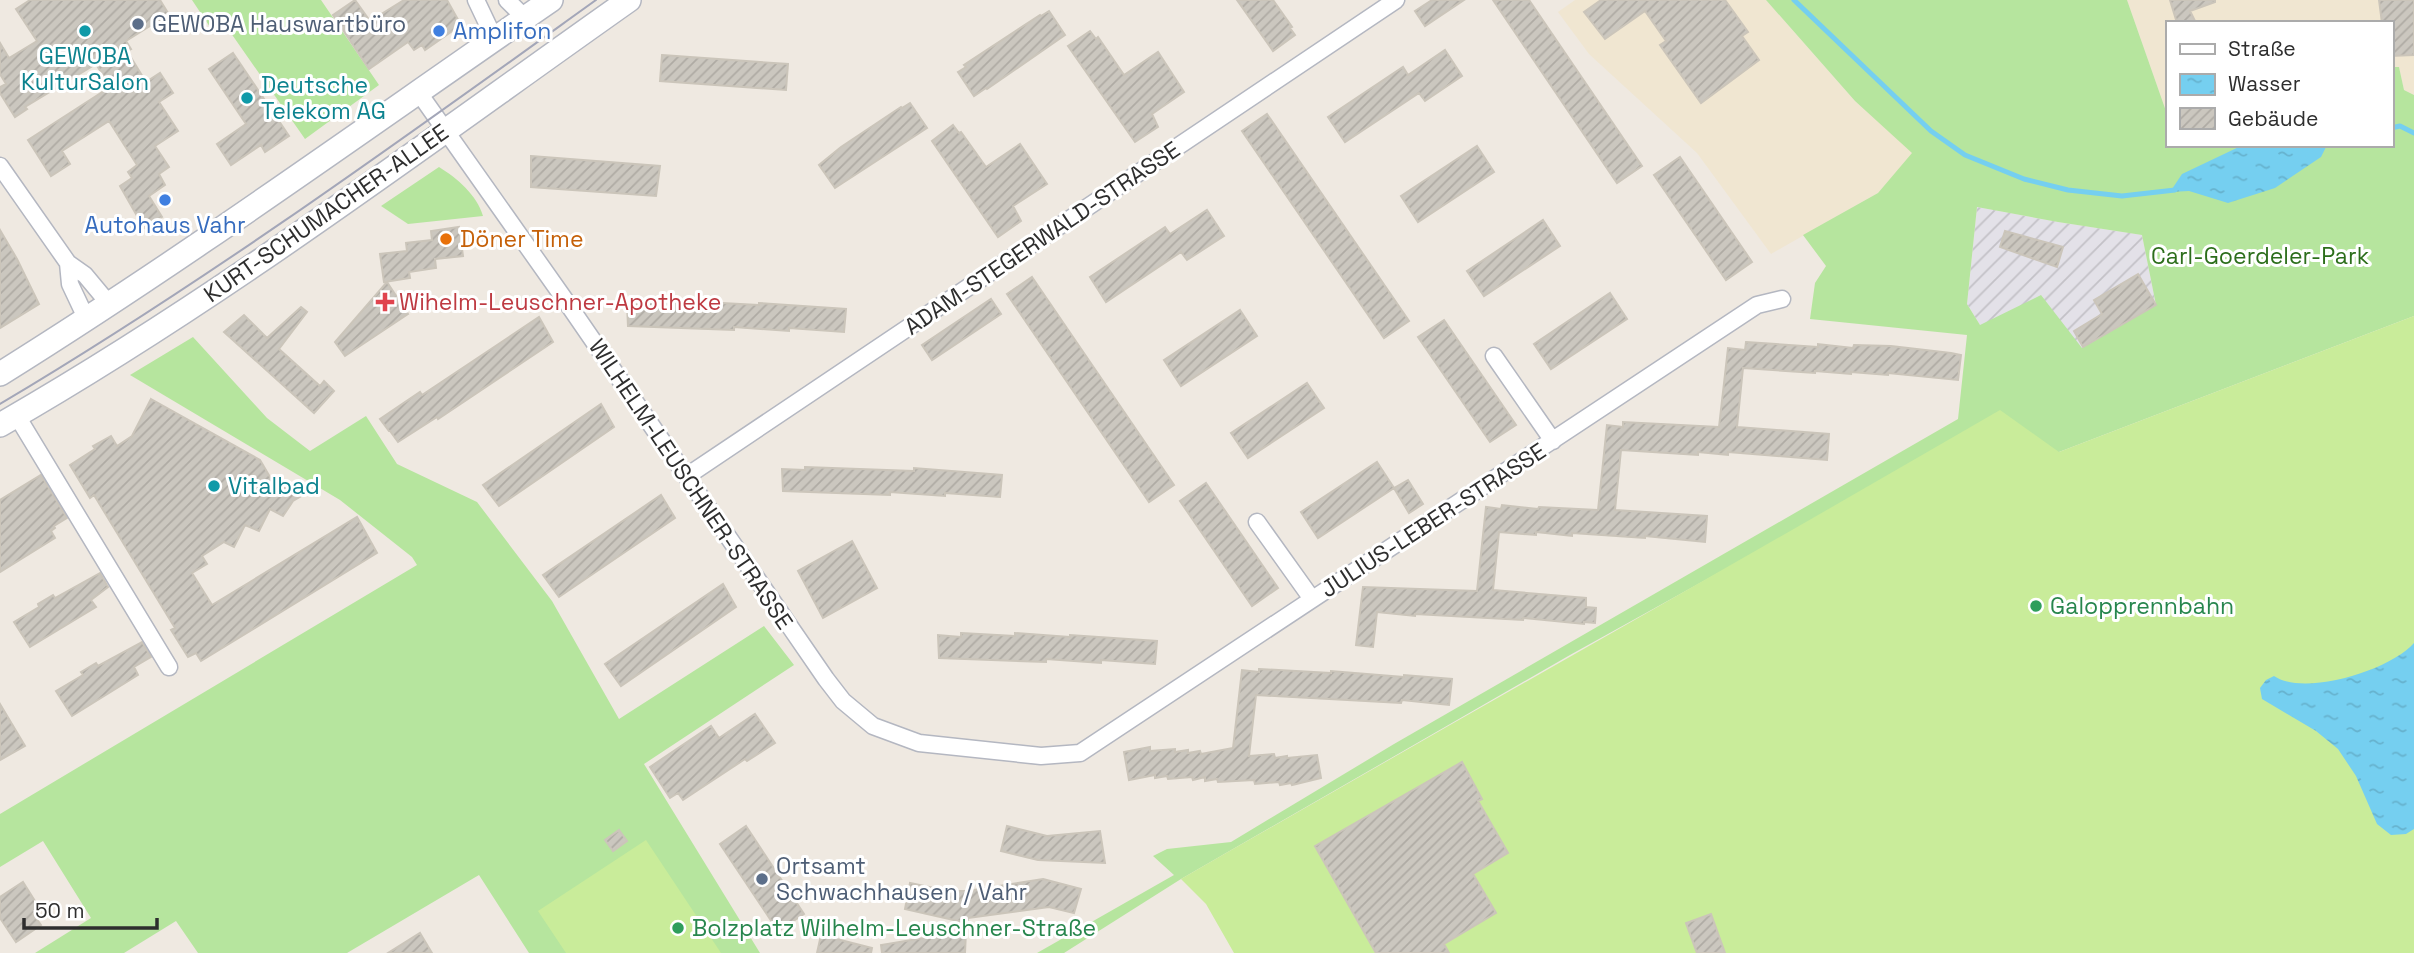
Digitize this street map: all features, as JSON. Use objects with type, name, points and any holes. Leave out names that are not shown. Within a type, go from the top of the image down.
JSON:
[{"type":"street","points":[[476,0],[495,40]]},
{"type":"street","points":[[508,0],[525,18]]},
{"type":"street","name":"KURT-SCHUMACHER-ALLEE","points":[[0,374],[110,305],[551,0]]},
{"type":"street","name":"KURT-SCHUMACHER-ALLEE","points":[[169,667],[8,420],[144,338],[249,270],[629,0]]},
{"type":"street","name":"ADAM-STEGERWALD-STRASSE","points":[[687,476],[1396,0]]},
{"type":"street","name":"WILHELM-LEUSCHNER-STRASSE","points":[[419,93],[687,476],[796,639],[855,712],[873,726],[919,743],[1041,756]]},
{"type":"street","points":[[0,166],[68,263],[85,275],[110,305]]},
{"type":"street","points":[[68,263],[70,284],[87,320]]},
{"type":"street","name":"JULIUS-LEBER-STRASSE","points":[[1041,756],[1080,753],[1757,305],[1783,299]]},
{"type":"street","name":"JULIUS-LEBER-STRASSE","points":[[1494,356],[1553,441]]},
{"type":"street","name":"JULIUS-LEBER-STRASSE","points":[[1257,522],[1312,599]]},
{"type":"shaded area","points":[[1575,0],[1766,0],[1855,101],[1913,153],[1878,193],[1771,254],[1697,153],[1589,54],[1558,12]]},
{"type":"shaded area","points":[[2127,0],[2414,0],[2414,95],[2404,90],[2399,67],[2393,67],[2393,21],[2166,21],[2166,111]]},
{"type":"shaded area","points":[[1977,207],[2142,235],[2156,305],[2082,349],[1980,325],[1967,304]]},
{"type":"green space","points":[[192,0],[321,0],[379,85],[305,139],[226,26],[210,27]]},
{"type":"green space","name":"Carl-Goerdeler-Park","points":[[1766,0],[2127,0],[2166,111],[2166,147],[2393,147],[2393,67],[2399,67],[2404,90],[2414,95],[2414,316],[2059,452],[1747,557],[1570,655],[1181,879],[1064,953],[1037,953],[1174,875],[1153,856],[1167,849],[1231,842],[1394,744],[1958,419],[1967,335],[1810,319],[1815,283],[1826,266],[1803,235],[1878,193],[1912,153],[1855,101]],"holes":[[[1977,207],[2142,235],[2156,305],[2082,348],[2041,295],[1980,325],[1967,304]]]},
{"type":"green space","points":[[439,167],[466,188],[483,216],[408,224],[381,206]]},
{"type":"green space","name":"Galopprennbahn","points":[[2414,316],[2414,953],[1234,953],[1206,904],[1181,879],[2000,410],[2059,452]]},
{"type":"green space","points":[[193,337],[267,418],[310,451],[366,416],[397,464],[477,502],[552,601],[619,719],[764,626],[794,665],[644,764],[760,953],[529,953],[479,875],[347,953],[198,953],[176,921],[124,953],[35,953],[91,918],[43,841],[0,867],[0,814],[417,565],[412,557],[340,500],[130,375]]},
{"type":"green space","points":[[646,840],[721,953],[566,953],[538,911]]},
{"type":"water","points":[[2239,147],[2326,147],[2321,157],[2275,188],[2228,203],[2189,191],[2170,192],[2182,174]]},
{"type":"water","points":[[2414,643],[2414,829],[2406,834],[2391,835],[2377,824],[2356,776],[2338,749],[2316,731],[2262,699],[2260,688],[2266,680],[2274,676],[2288,682],[2305,684],[2347,678],[2387,662]]},
{"type":"building","points":[[30,0],[160,0],[168,13],[126,41],[131,49],[127,51],[146,82],[160,73],[173,93],[159,102],[178,131],[155,146],[169,167],[159,174],[165,185],[149,196],[162,217],[144,228],[120,186],[132,178],[128,172],[137,165],[109,121],[62,151],[70,164],[51,176],[28,140],[110,87],[96,64],[25,107],[27,109],[15,117],[0,93],[0,87],[6,84],[0,74],[0,43],[9,58],[37,41],[16,9]]},
{"type":"building","points":[[355,0],[370,21],[404,0],[447,0],[461,25],[425,50],[422,45],[414,50],[408,42],[369,69],[333,15]]},
{"type":"building","points":[[1237,0],[1273,0],[1295,35],[1273,51]]},
{"type":"building","points":[[1432,0],[1464,0],[1425,26],[1415,11]]},
{"type":"building","points":[[1493,0],[1529,0],[1642,166],[1617,183]]},
{"type":"building","points":[[1601,0],[1725,0],[1748,32],[1742,36],[1759,60],[1701,103],[1660,45],[1666,41],[1645,11],[1605,39],[1584,12]]},
{"type":"building","points":[[2170,0],[2215,0],[2190,11],[2195,21],[2176,21]]},
{"type":"building","points":[[2379,0],[2414,0],[2414,55],[2393,56],[2393,21],[2382,21]]},
{"type":"building","points":[[1049,11],[1065,35],[974,96],[958,72],[966,67],[964,65]]},
{"type":"building","points":[[1090,31],[1096,39],[1098,37],[1124,75],[1158,52],[1184,92],[1152,114],[1158,127],[1135,142],[1068,46]]},
{"type":"building","points":[[1445,50],[1462,76],[1425,101],[1419,93],[1345,142],[1328,117],[1403,67],[1408,75]]},
{"type":"building","name":"Deutsche Telekom AG","points":[[233,53],[289,136],[265,152],[261,145],[231,165],[217,144],[246,124],[209,69]]},
{"type":"building","points":[[662,55],[788,64],[786,90],[660,81]]},
{"type":"building","points":[[910,103],[927,128],[835,188],[819,165],[841,147]]},
{"type":"building","points":[[1267,114],[1409,321],[1384,338],[1242,131]]},
{"type":"building","points":[[953,125],[986,167],[1020,144],[1047,184],[1013,206],[1021,221],[998,237],[932,141]]},
{"type":"building","points":[[1477,146],[1494,172],[1418,222],[1401,196]]},
{"type":"building","points":[[531,156],[660,166],[656,196],[531,187]]},
{"type":"building","points":[[1680,157],[1752,262],[1726,280],[1654,175]]},
{"type":"building","points":[[1207,210],[1224,236],[1187,260],[1181,252],[1106,302],[1090,277],[1165,227],[1170,234]]},
{"type":"building","points":[[1543,220],[1560,246],[1484,296],[1467,271]]},
{"type":"building","points":[[459,227],[463,256],[435,259],[436,268],[409,272],[410,278],[384,282],[380,254],[407,251],[406,243],[432,240],[431,231]]},
{"type":"building","points":[[0,230],[39,304],[0,328]]},
{"type":"building","points":[[2005,231],[2063,247],[2057,267],[2000,247]]},
{"type":"building","points":[[2138,274],[2156,305],[2083,347],[2074,331],[2102,314],[2094,300]]},
{"type":"building","points":[[1032,277],[1174,485],[1149,502],[1007,294]]},
{"type":"building","points":[[387,282],[408,314],[345,356],[335,342]]},
{"type":"building","points":[[1610,293],[1627,319],[1551,369],[1534,344]]},
{"type":"building","points":[[991,299],[1001,314],[932,360],[922,345]]},
{"type":"building","points":[[650,301],[759,303],[846,309],[844,332],[789,328],[789,331],[734,327],[734,330],[628,326],[627,304],[649,305]]},
{"type":"building","points":[[301,307],[307,312],[279,349],[320,386],[324,381],[334,391],[314,413],[224,332],[244,315],[267,338]]},
{"type":"building","points":[[1240,310],[1257,336],[1181,386],[1164,360]]},
{"type":"building","points":[[539,317],[553,342],[438,419],[437,417],[398,442],[380,419],[420,392],[422,395]]},
{"type":"building","points":[[1444,320],[1516,425],[1490,442],[1418,337]]},
{"type":"building","points":[[1746,342],[1853,348],[1854,345],[1891,346],[1961,355],[1958,380],[1888,373],[1815,373],[1743,368],[1737,427],[1829,434],[1827,460],[1728,452],[1728,455],[1698,452],[1698,455],[1621,450],[1615,510],[1707,516],[1705,542],[1645,536],[1499,532],[1493,590],[1586,598],[1586,607],[1596,608],[1595,623],[1377,612],[1373,647],[1356,645],[1363,587],[1477,591],[1486,507],[1501,509],[1502,505],[1538,509],[1598,510],[1607,425],[1623,427],[1623,422],[1719,427],[1728,348],[1745,350]]},
{"type":"building","points":[[1307,383],[1324,408],[1248,458],[1231,433]]},
{"type":"building","points":[[151,399],[260,460],[270,477],[303,495],[293,501],[283,516],[270,509],[259,531],[245,525],[234,547],[224,542],[202,556],[207,564],[192,573],[212,605],[357,517],[377,553],[201,661],[196,653],[188,657],[171,630],[175,628],[94,495],[90,498],[70,465],[95,449],[93,446],[111,436],[117,446],[132,436]]},
{"type":"building","points":[[601,404],[614,427],[499,506],[483,485]]},
{"type":"building","points":[[1377,462],[1394,488],[1318,538],[1301,512]]},
{"type":"building","points":[[805,467],[914,471],[914,468],[1002,475],[1000,497],[945,493],[945,496],[890,492],[890,495],[783,491],[782,469],[805,470]]},
{"type":"building","points":[[41,475],[67,518],[51,531],[55,538],[0,572],[0,500]]},
{"type":"building","points":[[1408,480],[1423,504],[1409,513],[1394,488]]},
{"type":"building","points":[[1206,483],[1278,588],[1252,606],[1180,501]]},
{"type":"building","points":[[661,495],[675,518],[559,597],[543,575]]},
{"type":"building","points":[[852,541],[877,588],[823,618],[798,571]]},
{"type":"building","points":[[100,573],[108,587],[91,600],[96,607],[30,647],[14,622],[53,595],[55,598]]},
{"type":"building","points":[[723,584],[736,607],[621,686],[605,664]]},
{"type":"building","points":[[961,633],[1070,635],[1157,641],[1155,664],[1101,660],[1101,663],[1046,659],[1046,662],[939,658],[938,635],[961,637]]},
{"type":"building","points":[[142,642],[151,657],[134,667],[138,675],[72,716],[56,691],[83,675],[81,672],[96,663],[98,666]]},
{"type":"building","points":[[1259,669],[1452,679],[1449,705],[1402,700],[1401,703],[1256,695],[1249,756],[1274,754],[1275,758],[1287,758],[1317,755],[1321,778],[1292,785],[1280,785],[1279,782],[1255,784],[1254,780],[1205,781],[1205,777],[1193,780],[1192,777],[1168,779],[1167,776],[1155,778],[1155,775],[1129,780],[1124,752],[1150,747],[1150,751],[1175,749],[1175,752],[1188,750],[1188,753],[1200,751],[1201,754],[1233,748],[1242,670],[1259,672]]},
{"type":"building","points":[[0,704],[25,746],[0,760]]},
{"type":"building","points":[[755,714],[775,743],[747,761],[745,759],[683,800],[678,793],[670,798],[650,767],[711,726],[719,738]]},
{"type":"building","points":[[1462,762],[1482,799],[1478,801],[1508,853],[1473,874],[1496,913],[1444,944],[1449,953],[1376,953],[1315,846]]},
{"type":"building","name":"Ortsamt Schwachhausen / Vahr","points":[[746,826],[804,914],[778,931],[720,844]]},
{"type":"building","points":[[1007,826],[1047,836],[1100,831],[1105,863],[1038,860],[1001,851]]},
{"type":"building","points":[[619,830],[627,841],[613,851],[605,840]]},
{"type":"building","points":[[1043,879],[1081,889],[1074,913],[1049,907],[968,918],[967,923],[905,909],[910,883],[948,891],[967,891]]},
{"type":"building","points":[[23,882],[40,909],[33,914],[41,925],[16,942],[0,918],[0,897]]},
{"type":"building","points":[[1711,914],[1725,953],[1697,953],[1686,923]]},
{"type":"building","points":[[966,931],[965,953],[882,953],[881,945]]},
{"type":"building","points":[[420,933],[432,953],[388,953]]},
{"type":"building","points":[[821,935],[872,948],[871,953],[817,953]]},
{"type":"waterway","points":[[1794,0],[1931,131],[1965,155],[2024,179],[2068,190],[2122,196],[2175,190]]},
{"type":"waterway","points":[[2393,128],[2400,126],[2414,133]]},
{"type":"tram line","points":[[0,404],[228,259],[596,0]]},
{"type":"place","name":"GEWOBA Hauswartbüro","points":[[138,24]]},
{"type":"place","name":"GEWOBA KulturSalon","points":[[85,31]]},
{"type":"place","name":"Amplifon","points":[[439,31]]},
{"type":"place","name":"Deutsche Telekom AG","points":[[247,98]]},
{"type":"place","name":"Autohaus Vahr","points":[[165,200]]},
{"type":"place","name":"Döner Time","points":[[446,239]]},
{"type":"place","name":"Wihelm-Leuschner-Apotheke","points":[[385,302]]},
{"type":"place","name":"Vitalbad","points":[[214,486]]},
{"type":"place","name":"Galopprennbahn","points":[[2036,606]]},
{"type":"place","name":"Ortsamt Schwachhausen / Vahr","points":[[762,879]]},
{"type":"place","name":"Bolzplatz Wilhelm-Leuschner-Straße","points":[[678,928]]}]
